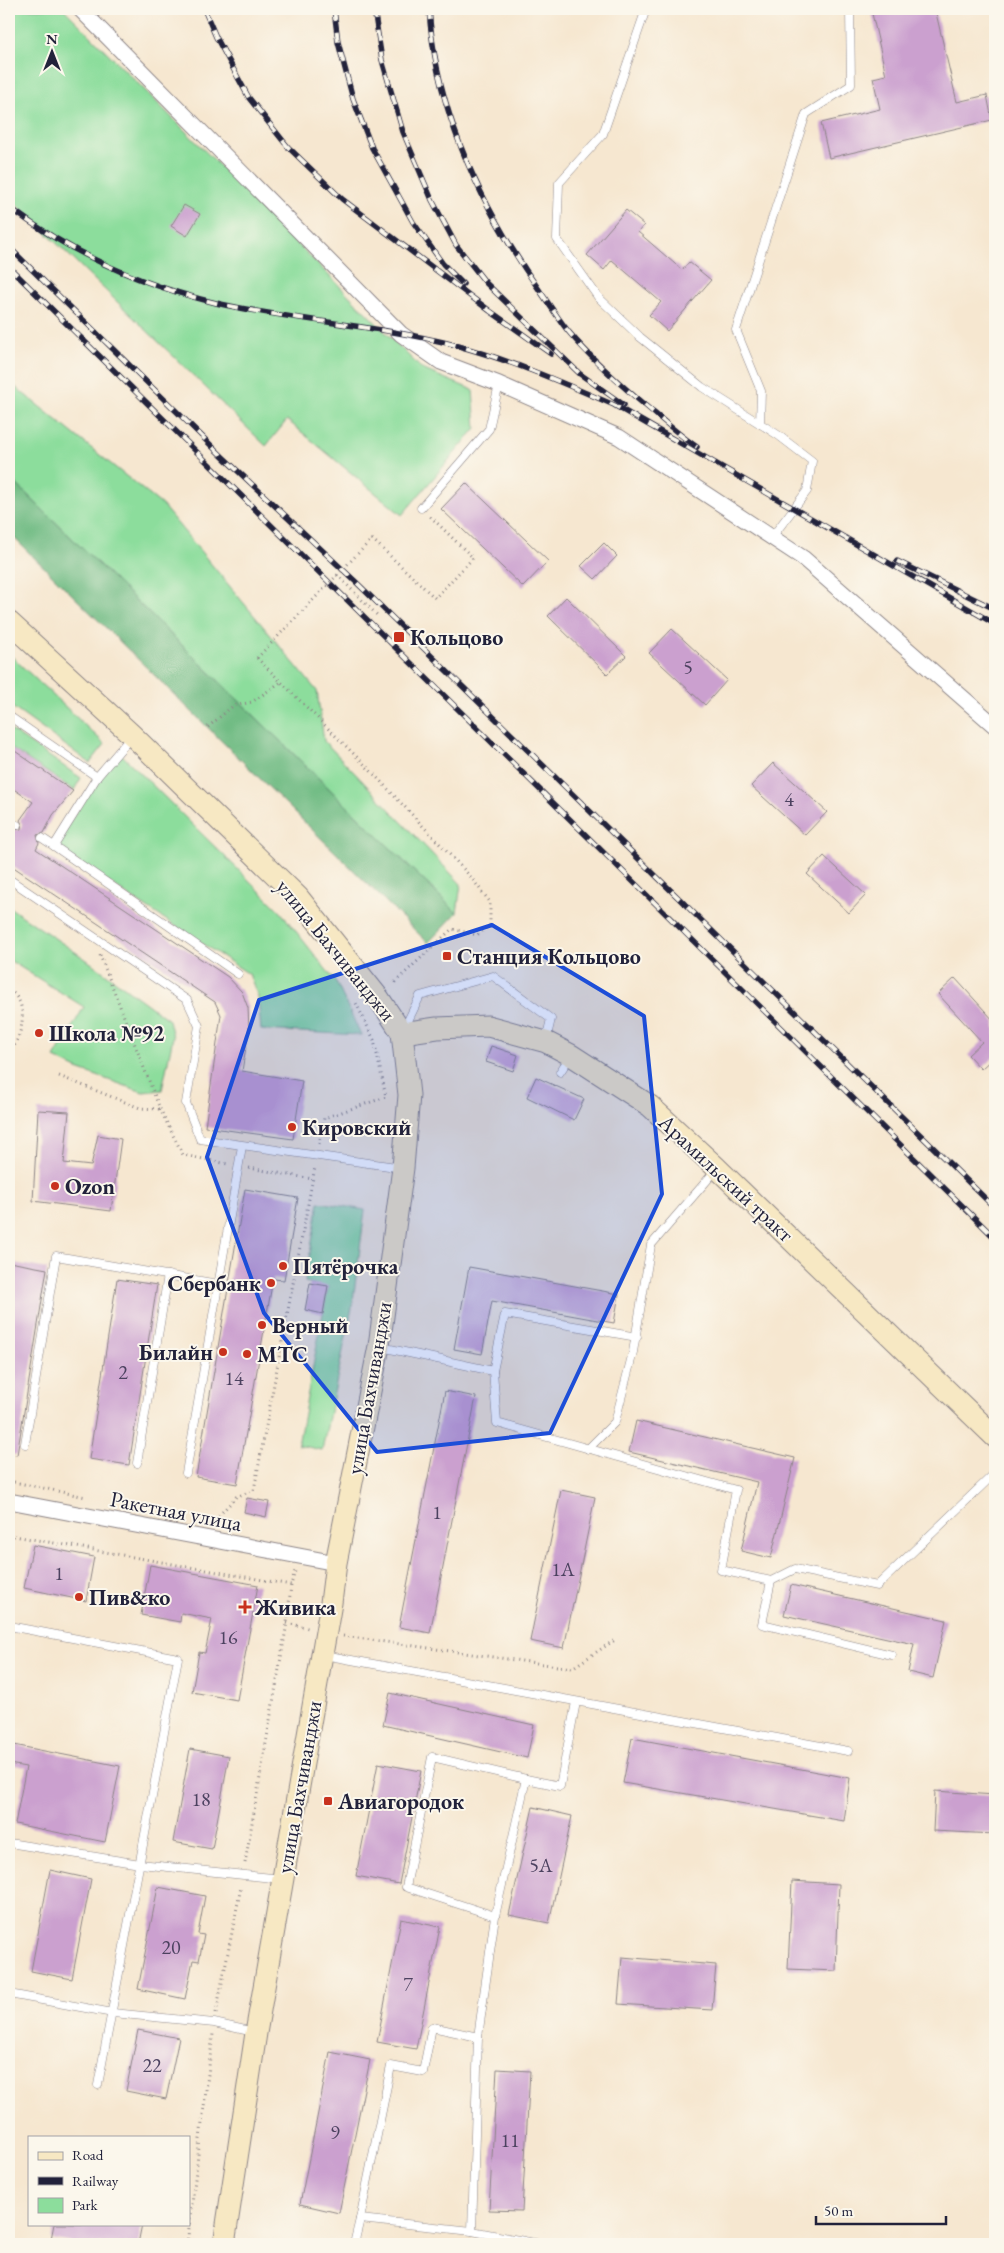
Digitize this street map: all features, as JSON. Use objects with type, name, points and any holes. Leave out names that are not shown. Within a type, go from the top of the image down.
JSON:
[{"type":"main road","name":"улица Бахчиванджи","points":[[9,622],[132,735],[298,897],[378,997],[402,1033],[409,1095],[403,1168],[379,1346],[336,1563],[322,1655],[256,2033],[224,2244]]},
{"type":"main road","name":"Арамильский тракт","points":[[402,1033],[437,1028],[488,1026],[546,1042],[566,1063],[650,1106],[718,1168],[995,1437]]},
{"type":"street","points":[[80,9],[400,334],[441,362],[499,384],[619,437],[772,537],[803,558],[995,726]]},
{"type":"street","name":"Ракетная улица","points":[[9,1500],[336,1563]]},
{"type":"lane","points":[[646,9],[603,134],[559,183],[557,240],[598,297],[640,337],[702,387],[760,424],[812,461],[807,491],[772,537]]},
{"type":"lane","points":[[760,424],[761,391],[736,330],[806,114],[851,85],[850,9]]},
{"type":"lane","points":[[421,508],[489,429],[499,384]]},
{"type":"lane","points":[[9,716],[97,777]]},
{"type":"lane","points":[[54,846],[97,777],[132,735]]},
{"type":"lane","points":[[42,838],[238,974]]},
{"type":"lane","points":[[9,878],[187,1000],[198,1026],[186,1103],[200,1139],[403,1168]]},
{"type":"lane","points":[[402,1033],[420,996],[493,976],[551,1019],[546,1042]]},
{"type":"lane","points":[[186,1473],[242,1146]]},
{"type":"lane","points":[[588,1449],[615,1422],[636,1337],[651,1245],[718,1168]]},
{"type":"lane","points":[[26,1444],[56,1256],[218,1284]]},
{"type":"lane","points":[[137,1463],[168,1275]]},
{"type":"lane","points":[[636,1337],[505,1314],[494,1371],[497,1423],[736,1490],[721,1570],[771,1581],[795,1569],[876,1586],[995,1473]]},
{"type":"lane","points":[[379,1346],[494,1371]]},
{"type":"lane","points":[[771,1581],[762,1624],[892,1655]]},
{"type":"lane","points":[[9,1626],[178,1658],[98,2085]]},
{"type":"lane","points":[[322,1655],[848,1751]]},
{"type":"lane","points":[[495,1916],[406,1887],[432,1757],[560,1786],[576,1702]]},
{"type":"lane","points":[[472,2231],[478,2037],[495,1916],[526,1779]]},
{"type":"lane","points":[[9,1844],[140,1864],[282,1879]]},
{"type":"lane","points":[[9,1994],[113,2012],[214,2023],[256,2033]]},
{"type":"lane","points":[[354,2244],[391,2066],[422,2072],[432,2027],[478,2037]]},
{"type":"lane","points":[[360,2219],[472,2231],[540,2244]]},
{"type":"path","points":[[363,1016],[378,997],[452,929],[477,935],[490,925],[490,902],[470,876],[369,769],[257,658],[372,539],[435,598],[473,558],[421,508]]},
{"type":"path","points":[[337,575],[379,617]]},
{"type":"path","points":[[208,727],[233,706],[252,702],[281,682]]},
{"type":"path","points":[[99,954],[160,1109],[183,1155],[313,1179]]},
{"type":"path","points":[[9,990],[13,993],[22,1011],[22,1029],[9,1054]]},
{"type":"path","points":[[220,1526],[211,1523],[236,1496],[254,1490],[324,1118],[386,1097],[374,1040],[356,1002]]},
{"type":"path","points":[[59,1076],[140,1108],[160,1109]]},
{"type":"path","points":[[9,1535],[291,1585]]},
{"type":"path","points":[[190,2219],[214,2023],[243,1874],[291,1585],[300,1556]]},
{"type":"path","points":[[286,1623],[325,1633],[572,1668],[615,1640]]},
{"type":"path","points":[[187,2244],[189,2226]]},
{"type":"highlighted area","points":[[492,925],[644,1016],[662,1194],[550,1433],[377,1452],[264,1313],[207,1157],[259,1000]]},
{"type":"green space","points":[[9,9],[64,9],[422,369],[473,390],[476,428],[402,515],[287,420],[266,446],[9,197]]},
{"type":"green space","points":[[9,382],[162,505],[317,691],[324,741],[461,884],[457,913],[9,477]]},
{"type":"green space","points":[[9,477],[457,913],[428,943],[9,533]]},
{"type":"green space","points":[[9,654],[105,744],[90,763],[9,705]]},
{"type":"green space","points":[[9,729],[81,778],[74,790],[9,747]]},
{"type":"green space","points":[[119,752],[280,911],[336,982],[361,1035],[261,1030],[258,997],[249,974],[54,847],[97,777]]},
{"type":"green space","points":[[9,907],[87,960],[169,1020],[173,1037],[162,1090],[143,1092],[77,1069],[54,1058],[84,1007],[9,960]]},
{"type":"green space","points":[[319,1202],[365,1210],[352,1308],[322,1450],[298,1445],[328,1287],[305,1282]]},
{"type":"building","points":[[871,9],[935,9],[957,102],[987,95],[992,120],[829,158],[821,123],[880,109],[873,78],[886,75]]},
{"type":"building","points":[[184,205],[200,214],[187,236],[171,226]]},
{"type":"building","points":[[626,210],[644,225],[638,232],[682,270],[689,262],[711,280],[667,331],[649,315],[661,302],[612,260],[604,270],[587,255]]},
{"type":"building","name":"Кольцово","points":[[466,483],[548,561],[523,587],[441,509]]},
{"type":"building","points":[[604,543],[617,556],[595,579],[581,566]]},
{"type":"building","points":[[566,597],[626,656],[607,674],[548,616]]},
{"type":"building","points":[[672,629],[727,680],[705,705],[649,653]]},
{"type":"building","points":[[9,747],[73,791],[53,815],[44,833],[37,835],[39,843],[36,849],[228,977],[242,992],[248,1008],[249,1029],[242,1071],[302,1081],[293,1139],[205,1127],[221,1015],[215,1002],[9,864],[9,836],[13,830],[21,829],[22,824],[20,820],[33,802],[9,786]]},
{"type":"building","points":[[773,763],[827,812],[805,835],[751,786]]},
{"type":"building","points":[[824,856],[866,895],[849,913],[807,874]]},
{"type":"building","points":[[955,978],[995,1022],[995,1056],[981,1069],[968,1055],[982,1042],[938,994]]},
{"type":"building","points":[[491,1046],[518,1055],[513,1071],[486,1062]]},
{"type":"building","points":[[536,1077],[584,1099],[574,1120],[527,1097]]},
{"type":"building","points":[[38,1110],[69,1112],[64,1163],[91,1166],[98,1135],[121,1139],[111,1211],[33,1201]]},
{"type":"building","points":[[245,1189],[298,1198],[284,1280],[273,1279],[237,1484],[196,1477]]},
{"type":"building","points":[[9,1262],[47,1269],[17,1455],[9,1454]]},
{"type":"building","points":[[469,1267],[619,1294],[614,1323],[492,1301],[482,1354],[454,1349]]},
{"type":"building","points":[[117,1279],[157,1285],[129,1465],[89,1459]]},
{"type":"building","points":[[310,1283],[328,1286],[323,1314],[305,1310]]},
{"type":"building","points":[[445,1391],[476,1397],[430,1633],[399,1627]]},
{"type":"building","points":[[636,1421],[795,1458],[771,1558],[741,1551],[757,1482],[629,1452]]},
{"type":"building","points":[[561,1490],[595,1497],[564,1648],[530,1641]]},
{"type":"building","points":[[247,1498],[269,1502],[266,1517],[244,1512]]},
{"type":"building","points":[[33,1545],[94,1557],[86,1601],[24,1588]]},
{"type":"building","points":[[150,1565],[258,1585],[237,1700],[192,1692],[199,1652],[205,1653],[212,1619],[181,1613],[180,1622],[141,1615]]},
{"type":"building","points":[[791,1585],[946,1620],[933,1678],[908,1672],[914,1644],[784,1615]]},
{"type":"building","points":[[390,1693],[534,1725],[527,1758],[383,1725]]},
{"type":"building","points":[[632,1738],[850,1778],[844,1821],[623,1783]]},
{"type":"building","points":[[9,1744],[120,1766],[105,1842],[15,1824],[26,1767],[9,1764]]},
{"type":"building","points":[[190,1749],[229,1756],[212,1849],[173,1842]]},
{"type":"building","points":[[378,1763],[421,1771],[399,1884],[356,1876]]},
{"type":"building","points":[[935,1791],[995,1795],[995,1834],[933,1831]]},
{"type":"building","points":[[533,1807],[572,1816],[549,1923],[509,1915]]},
{"type":"building","points":[[50,1870],[91,1879],[72,1979],[31,1971]]},
{"type":"building","points":[[792,1881],[839,1884],[836,1971],[788,1969]]},
{"type":"building","points":[[158,1887],[205,1896],[198,1934],[204,1935],[199,1961],[193,1960],[185,1999],[138,1989]]},
{"type":"building","points":[[401,1919],[440,1927],[416,2049],[377,2042]]},
{"type":"building","points":[[622,1957],[716,1965],[712,2010],[618,2004]]},
{"type":"building","points":[[138,2030],[179,2038],[166,2099],[126,2091]]},
{"type":"building","points":[[330,2052],[370,2060],[339,2213],[300,2204]]},
{"type":"building","points":[[497,2069],[530,2071],[522,2211],[489,2210]]},
{"type":"building","points":[[54,2226],[142,2226],[138,2244],[78,2244],[51,2239]]},
{"type":"railway","points":[[204,9],[216,37],[249,98],[288,147],[342,199],[490,311],[551,354]]},
{"type":"railway","points":[[334,9],[338,42],[353,99],[372,148],[413,222],[443,264],[463,284]]},
{"type":"railway","points":[[374,9],[382,60],[403,132],[432,200],[456,245],[486,283],[580,374],[624,405]]},
{"type":"railway","points":[[429,9],[433,47],[441,85],[452,121],[465,157],[481,192],[519,259],[564,326],[588,353],[631,393],[697,447]]},
{"type":"railway","points":[[9,207],[57,239],[108,266],[188,296],[246,309],[426,338],[475,351],[575,388],[614,405],[995,624]]},
{"type":"railway","points":[[9,247],[223,457],[356,582],[995,1208]]},
{"type":"railway","points":[[9,267],[995,1238]]},
{"type":"railway","points":[[897,561],[995,609]]},
{"type":"place","name":"Кольцово","points":[[399,637]]},
{"type":"place","name":"Станция Кольцово","points":[[447,956]]},
{"type":"place","name":"Школа №92","points":[[39,1033]]},
{"type":"place","name":"Кировский","points":[[292,1127]]},
{"type":"place","name":"Ozon","points":[[55,1186]]},
{"type":"place","name":"Пятёрочка","points":[[283,1266]]},
{"type":"place","name":"Сбербанк","points":[[271,1283]]},
{"type":"place","name":"Верный","points":[[262,1325]]},
{"type":"place","name":"Билайн","points":[[223,1352]]},
{"type":"place","name":"МТС","points":[[247,1354]]},
{"type":"place","name":"Пив&ко","points":[[79,1597]]},
{"type":"place","name":"Живика","points":[[245,1607]]},
{"type":"place","name":"Авиагородок","points":[[328,1801]]}]
